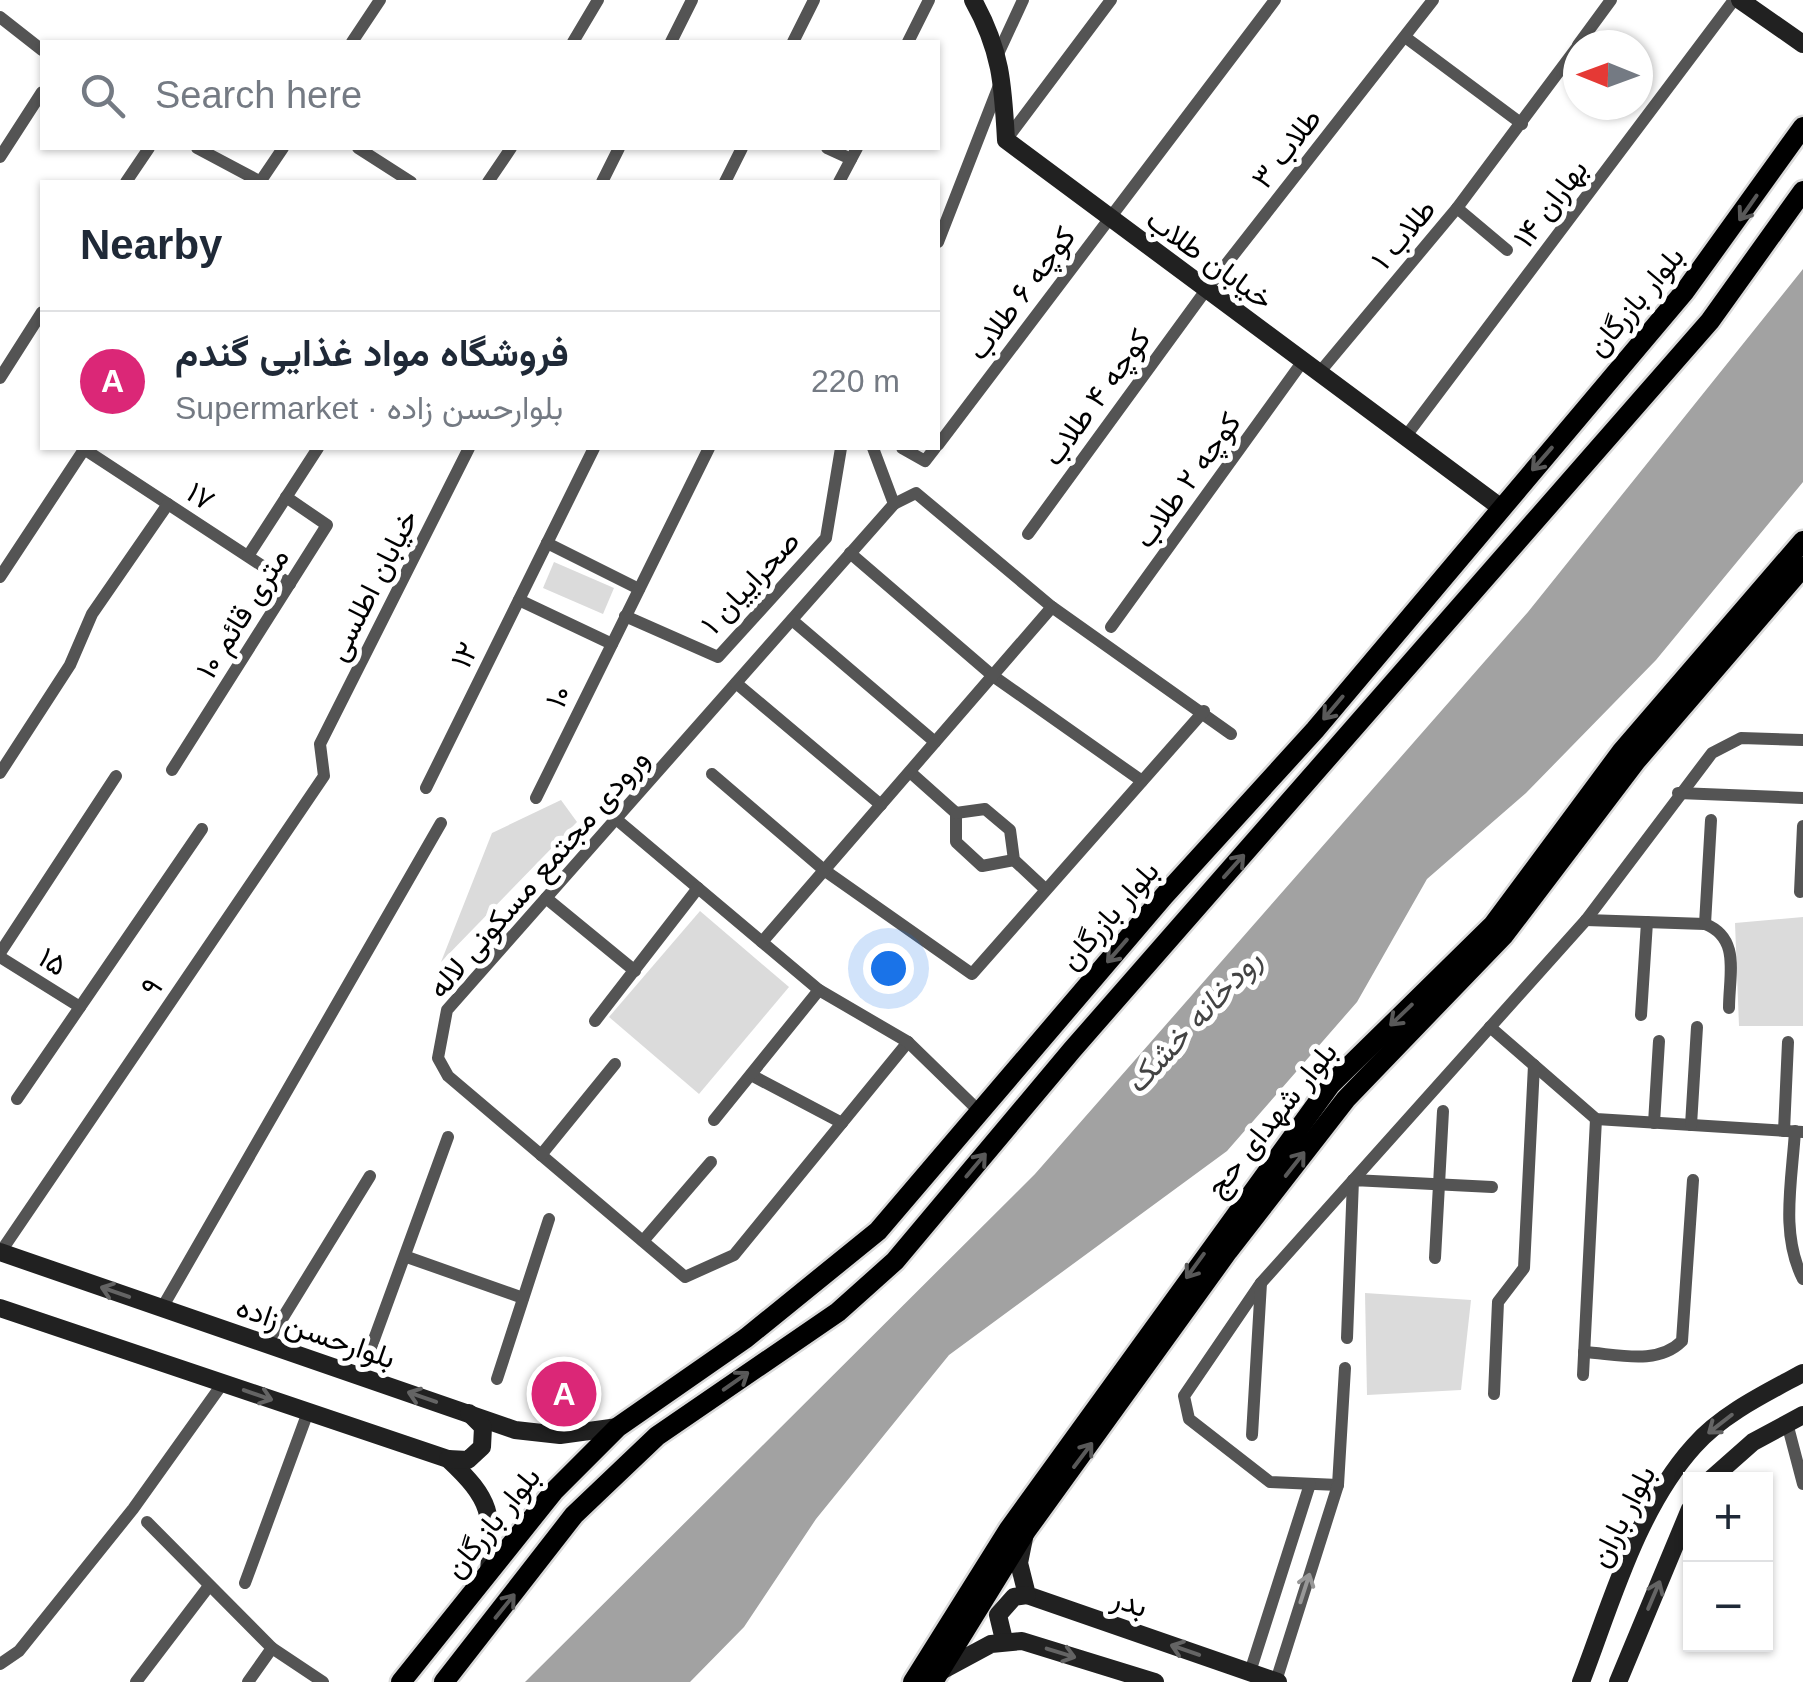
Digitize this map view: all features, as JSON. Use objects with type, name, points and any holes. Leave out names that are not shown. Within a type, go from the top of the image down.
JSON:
[{"type":"main road","name":"بلوار بازرگان","points":[[401,1682],[554,1491],[618,1427],[746,1338],[878,1231],[1164,896],[1315,730],[1685,291],[1803,127]]},
{"type":"main road","name":"بلوار بازرگان","points":[[444,1682],[574,1515],[657,1436],[838,1312],[895,1261],[1183,923],[1710,321],[1803,192]]},
{"type":"main road","name":"بلوار شهدای حج","points":[[912,1682],[1020,1513],[1331,1084],[1493,925],[1622,751],[1803,541]]},
{"type":"main road","name":"بلوار شهدای حج","points":[[936,1677],[1026,1532],[1228,1251],[1346,1099],[1504,935],[1636,761],[1803,566]]},
{"type":"main road","points":[[1164,896],[1183,923]]},
{"type":"street","points":[[353,40],[380,0]]},
{"type":"street","points":[[573,40],[598,0]]},
{"type":"street","points":[[672,40],[692,0]]},
{"type":"street","points":[[794,40],[814,0]]},
{"type":"street","points":[[909,40],[930,0]]},
{"type":"street","points":[[998,54],[1023,0]]},
{"type":"street","points":[[1006,140],[1111,0]]},
{"type":"street","name":"کوچه ۶ طلاب","points":[[940,441],[1275,0]]},
{"type":"street","name":"طلاب ۳","points":[[1206,290],[1433,0]]},
{"type":"street","name":"طلاب ۱","points":[[1589,30],[1611,0]]},
{"type":"street","points":[[1737,0],[1801,38]]},
{"type":"street","name":"بهاران ۱۴","points":[[1406,436],[1737,0]]},
{"type":"street","points":[[975,1],[998,54],[1006,140]]},
{"type":"street","points":[[0,17],[40,48]]},
{"type":"street","points":[[1405,36],[1522,124]]},
{"type":"street","name":"طلاب ۱","points":[[1319,372],[1457,208],[1563,66]]},
{"type":"street","points":[[940,237],[1002,76]]},
{"type":"street","points":[[0,157],[40,95]]},
{"type":"street","name":"خیابان طلاب","points":[[1006,140],[1500,507]]},
{"type":"street","points":[[127,180],[148,150]]},
{"type":"street","points":[[201,150],[256,180]]},
{"type":"street","points":[[261,180],[282,150]]},
{"type":"street","points":[[361,150],[408,180]]},
{"type":"street","points":[[489,180],[510,150]]},
{"type":"street","points":[[603,180],[618,150]]},
{"type":"street","points":[[725,180],[741,150]]},
{"type":"street","points":[[841,180],[854,153]]},
{"type":"street","points":[[1457,208],[1506,250]]},
{"type":"street","name":"کوچه ۴ طلاب","points":[[1028,534],[1206,290]]},
{"type":"street","points":[[0,378],[40,315]]},
{"type":"street","name":"کوچه ۲ طلاب","points":[[1112,627],[1303,361]]},
{"type":"street","points":[[0,577],[84,450]]},
{"type":"street","name":"۱۷","points":[[88,450],[290,584]]},
{"type":"street","points":[[248,556],[317,450]]},
{"type":"street","name":"خيابان اطلسى","points":[[320,744],[468,450]]},
{"type":"street","name":"۱۲","points":[[426,788],[593,450]]},
{"type":"street","name":"۱۰","points":[[536,798],[708,450]]},
{"type":"street","name":"صحراییان ۱","points":[[626,616],[718,658],[826,538],[841,450]]},
{"type":"street","points":[[873,450],[894,504],[916,493],[1052,607],[1204,711],[1231,734]]},
{"type":"street","name":"کوچه ۶ طلاب","points":[[906,450],[926,461],[933,450]]},
{"type":"street","name":"۱۰ متری قائم","points":[[172,770],[327,525],[286,497]]},
{"type":"street","points":[[0,774],[70,664],[92,614],[168,504]]},
{"type":"street","name":"ورودی مجتمع مسکونی لاله","points":[[894,504],[448,1010],[438,1058],[448,1076],[685,1277],[734,1254],[908,1042]]},
{"type":"street","points":[[547,544],[639,589]]},
{"type":"street","points":[[850,553],[993,676],[1142,782]]},
{"type":"street","points":[[519,600],[612,644]]},
{"type":"street","points":[[762,942],[1052,607]]},
{"type":"street","points":[[792,620],[935,742]]},
{"type":"street","points":[[736,683],[881,805]]},
{"type":"street","points":[[712,774],[824,870],[972,974],[1204,711]]},
{"type":"street","points":[[1338,1485],[1270,1482],[1201,1430],[1185,1409],[1184,1396],[1261,1283],[1586,920],[1678,793],[1727,742],[1764,737],[1803,740]]},
{"type":"street","name":"۹","points":[[0,1252],[324,776],[320,744]]},
{"type":"street","points":[[910,772],[956,813],[956,842],[982,866],[1014,860]]},
{"type":"street","points":[[0,955],[116,776]]},
{"type":"street","points":[[1678,793],[1803,798]]},
{"type":"street","points":[[956,813],[985,809],[1010,830],[1014,860],[1044,888]]},
{"type":"street","points":[[616,819],[819,990],[908,1042],[980,1113]]},
{"type":"street","points":[[1705,924],[1711,820]]},
{"type":"street","points":[[162,1308],[441,823]]},
{"type":"street","points":[[1800,892],[1803,826]]},
{"type":"street","points":[[17,1099],[202,829]]},
{"type":"street","points":[[596,1021],[698,888]]},
{"type":"street","points":[[546,898],[634,970]]},
{"type":"street","points":[[1586,920],[1705,924],[1722,931],[1730,941],[1729,1008]]},
{"type":"street","points":[[1642,1015],[1647,922]]},
{"type":"street","name":"۱۵","points":[[0,955],[80,1008]]},
{"type":"street","points":[[714,1120],[819,990]]},
{"type":"street","points":[[1490,1026],[1596,1119],[1794,1131]]},
{"type":"street","points":[[1691,1125],[1697,1026]]},
{"type":"street","points":[[1654,1123],[1659,1042]]},
{"type":"street","points":[[1788,1042],[1794,1131],[1790,1248],[1803,1279]]},
{"type":"street","points":[[541,1155],[614,1064]]},
{"type":"street","points":[[1494,1394],[1498,1302],[1524,1268],[1534,1065]]},
{"type":"street","points":[[751,1074],[842,1123]]},
{"type":"street","points":[[1435,1258],[1443,1111]]},
{"type":"street","points":[[1583,1375],[1596,1119]]},
{"type":"street","points":[[361,1376],[448,1137]]},
{"type":"street","points":[[643,1241],[711,1162]]},
{"type":"street","points":[[266,1344],[370,1176]]},
{"type":"street","points":[[1353,1180],[1492,1186]]},
{"type":"street","points":[[1346,1338],[1353,1180]]},
{"type":"street","points":[[1584,1352],[1653,1356],[1669,1353],[1682,1341],[1692,1180]]},
{"type":"street","points":[[497,1380],[549,1219]]},
{"type":"street","name":"بلوارحسن زاده","points":[[0,1252],[515,1430],[560,1436],[618,1427]]},
{"type":"street","points":[[406,1258],[523,1298]]},
{"type":"street","points":[[1252,1435],[1261,1283]]},
{"type":"street","points":[[0,1308],[448,1459],[468,1460],[482,1447],[482,1428],[470,1413]]},
{"type":"street","points":[[1276,1682],[1338,1485],[1345,1368]]},
{"type":"street","name":"بلوار باران","points":[[1581,1682],[1616,1591],[1665,1484],[1709,1432],[1803,1373]]},
{"type":"street","points":[[0,1664],[19,1652],[133,1509],[223,1382]]},
{"type":"street","points":[[245,1583],[308,1412]]},
{"type":"street","points":[[1719,1472],[1752,1442],[1795,1419],[1803,1484]]},
{"type":"street","points":[[448,1459],[480,1488],[493,1520],[489,1572]]},
{"type":"street","points":[[1250,1672],[1310,1484]]},
{"type":"street","points":[[147,1522],[272,1648],[323,1682]]},
{"type":"street","name":"بلوار باران","points":[[1618,1682],[1683,1526]]},
{"type":"street","points":[[1004,1640],[998,1615],[1014,1597],[1027,1595],[1019,1563],[1026,1532]]},
{"type":"street","points":[[191,1607],[196,1572]]},
{"type":"street","points":[[136,1682],[209,1586]]},
{"type":"street","name":"بدر","points":[[1027,1595],[1276,1682]]},
{"type":"street","points":[[1261,1639],[1286,1649]]},
{"type":"street","points":[[936,1677],[1004,1640],[1022,1641],[1156,1682]]},
{"type":"street","points":[[248,1682],[272,1648]]},
{"type":"shaded area","points":[[554,562],[614,588],[603,614],[543,588]]},
{"type":"shaded area","points":[[561,800],[577,822],[441,962],[492,833]]},
{"type":"shaded area","points":[[700,911],[789,987],[699,1094],[609,1017]]},
{"type":"shaded area","points":[[1803,917],[1803,1026],[1739,1026],[1735,923]]},
{"type":"shaded area","points":[[1365,1293],[1471,1300],[1461,1390],[1367,1395]]},
{"type":"water","name":"رودخانه خشک","points":[[1803,269],[1803,482],[1656,660],[1526,793],[1427,879],[1357,1002],[1227,1151],[949,1355],[816,1519],[744,1627],[690,1682],[525,1682],[1035,1174],[1528,612]]},
{"type":"place","name":"فروشگاه مواد غذایی گندم","points":[[564,1394]]}]
